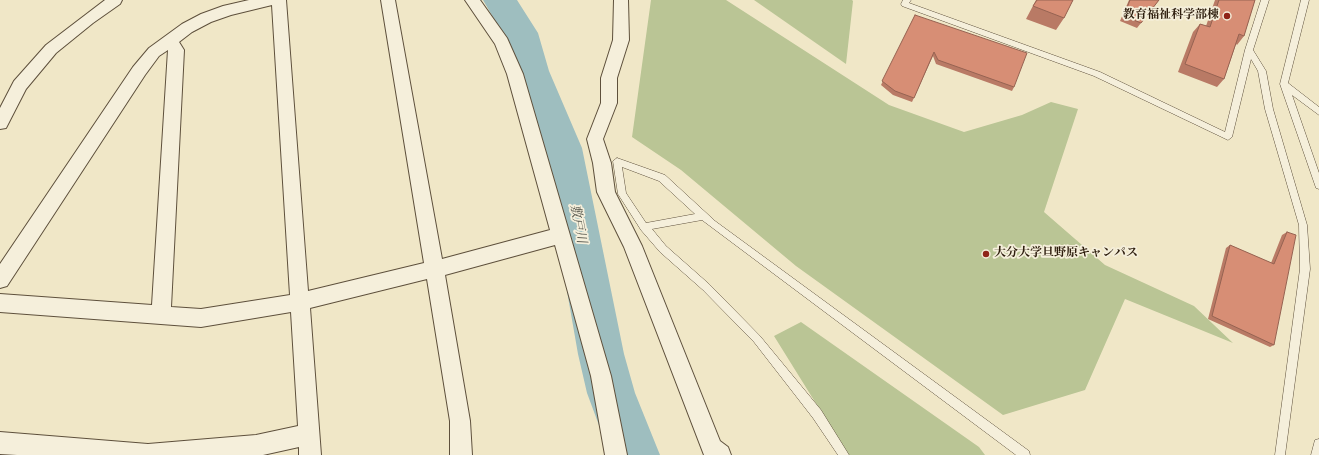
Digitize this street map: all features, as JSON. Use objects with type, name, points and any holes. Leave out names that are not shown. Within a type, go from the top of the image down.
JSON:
[{"type":"street","points":[[0,123],[20,85],[51,49],[88,19],[115,0]]},
{"type":"street","points":[[0,280],[139,71],[154,52],[187,28],[206,18],[228,10],[272,0]]},
{"type":"street","points":[[279,0],[298,302],[310,455]]},
{"type":"street","points":[[388,0],[436,269],[460,421],[461,455]]},
{"type":"street","points":[[472,0],[502,42],[515,74],[601,376],[616,455]]},
{"type":"street","points":[[621,0],[621,40],[609,78],[608,103],[595,139],[602,163],[606,192],[633,246],[712,448],[720,455]]},
{"type":"street","points":[[161,315],[176,50],[169,40]]},
{"type":"street","points":[[0,303],[201,318],[298,302],[436,269],[562,235]]},
{"type":"street","points":[[0,444],[148,454],[208,452],[249,446],[308,434]]},
{"type":"lane","points":[[907,0],[905,4],[1097,74],[1228,137],[1249,50],[1265,0]]},
{"type":"lane","points":[[1305,0],[1284,84],[1319,185]]},
{"type":"lane","points":[[1249,50],[1262,71],[1269,109],[1303,226],[1305,269],[1280,455]]},
{"type":"lane","points":[[1284,84],[1319,112]]},
{"type":"lane","points":[[844,455],[817,414],[757,339],[706,287],[663,249],[644,227],[622,194],[617,161],[662,178],[712,224],[1025,455]]},
{"type":"lane","points":[[644,227],[703,216]]},
{"type":"lane","points":[[1316,455],[1319,444]]},
{"type":"green space","points":[[651,0],[726,0],[889,105],[964,132],[1022,115],[1051,102],[1078,109],[1044,212],[1105,265],[1194,306],[1233,343],[1125,299],[1085,390],[1003,415],[796,266],[681,170],[632,137]]},
{"type":"green space","points":[[754,0],[852,0],[846,64]]},
{"type":"green space","points":[[801,322],[979,447],[985,455],[848,455],[774,336]]},
{"type":"building","points":[[1037,0],[1073,0],[1064,18],[1033,6]]},
{"type":"building","points":[[1130,0],[1159,0],[1141,23],[1124,16]]},
{"type":"building","points":[[1219,0],[1255,0],[1244,36],[1239,34],[1224,79],[1185,64],[1200,24],[1210,27]]},
{"type":"building","points":[[915,15],[1027,53],[1014,87],[938,60],[934,52],[914,98],[895,91],[882,81]]},
{"type":"building","points":[[1287,232],[1296,235],[1274,345],[1212,316],[1230,245],[1274,264]]},
{"type":"waterway","name":"敷戸川","points":[[500,0],[520,33],[531,71],[562,148],[601,354],[611,393],[635,455]]},
{"type":"place","name":"教育福祉科学部棟","points":[[1227,16]]},
{"type":"place","name":"大分大学旦野原キャンパス","points":[[986,254]]}]
